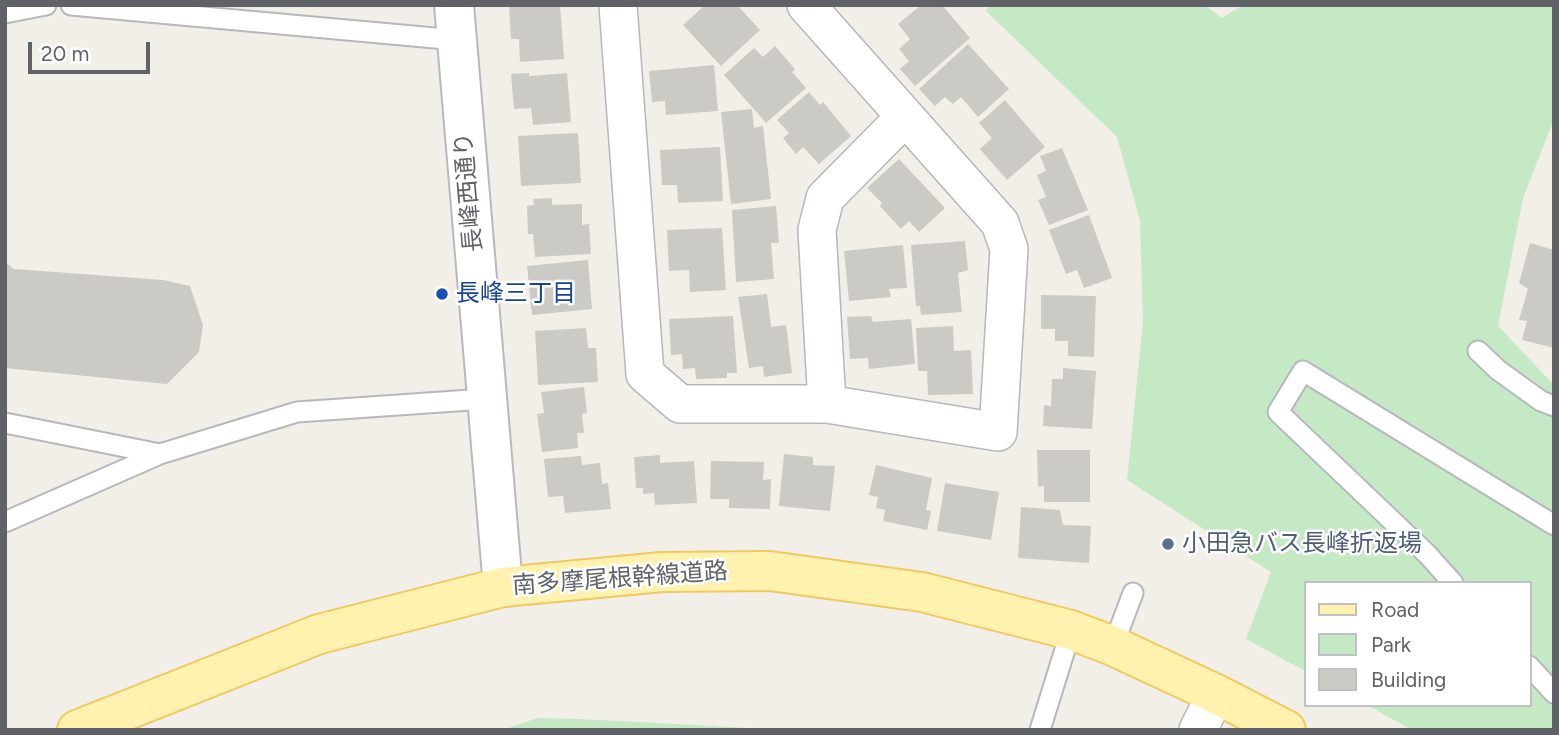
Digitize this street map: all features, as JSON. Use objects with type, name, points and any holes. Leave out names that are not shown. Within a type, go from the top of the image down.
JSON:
[{"type":"main road","name":"南多摩尾根幹線道路","points":[[76,730],[319,634],[503,587],[662,572],[769,571],[922,592],[1071,631],[1113,646],[1286,730]]},
{"type":"street","points":[[618,5],[645,374],[680,404],[827,404],[998,432],[1009,249],[1000,223],[806,5]]},
{"type":"street","name":"長峰西通り","points":[[455,23],[503,587]]},
{"type":"street","points":[[827,404],[817,230],[819,219],[825,198],[905,117]]},
{"type":"street","points":[[1198,730],[1216,694]]},
{"type":"lane","points":[[5,13],[46,5]]},
{"type":"lane","points":[[71,5],[455,23]]},
{"type":"lane","points":[[1478,351],[1498,370],[1541,401],[1554,406]]},
{"type":"lane","points":[[1451,581],[1427,554],[1279,412],[1303,372],[1554,525]]},
{"type":"lane","points":[[5,522],[160,454],[298,412],[485,400]]},
{"type":"lane","points":[[5,423],[160,454]]},
{"type":"lane","points":[[1113,646],[1133,593]]},
{"type":"lane","points":[[1040,730],[1071,631]]},
{"type":"lane","points":[[1531,668],[1554,693]]},
{"type":"green space","points":[[993,5],[1204,5],[1222,18],[1243,5],[1554,5],[1554,119],[1523,198],[1498,326],[1554,385],[1554,730],[1412,730],[1371,707],[1531,707],[1531,581],[1304,581],[1304,670],[1246,639],[1271,572],[1127,480],[1143,322],[1140,221],[1117,137],[985,10]]},
{"type":"green space","points":[[537,718],[580,719],[787,730],[503,730]]},
{"type":"building","points":[[509,5],[560,5],[564,59],[520,62],[519,39],[511,39]]},
{"type":"building","points":[[705,5],[737,5],[760,30],[721,66],[683,25]]},
{"type":"building","points":[[921,5],[942,5],[970,38],[915,86],[900,69],[909,61],[899,49],[910,39],[898,24]]},
{"type":"building","points":[[968,44],[1009,89],[978,117],[961,97],[953,104],[945,97],[935,106],[919,89]]},
{"type":"building","points":[[775,46],[795,69],[792,72],[806,88],[766,123],[724,75],[754,48],[763,57]]},
{"type":"building","points":[[714,65],[718,111],[666,115],[665,101],[652,102],[649,71]]},
{"type":"building","points":[[529,73],[529,76],[567,73],[571,122],[533,125],[531,108],[514,109],[511,74]]},
{"type":"building","points":[[809,92],[820,105],[823,102],[851,136],[819,164],[803,147],[796,154],[783,138],[789,133],[777,120]]},
{"type":"building","points":[[1005,100],[1045,147],[1007,180],[980,149],[992,138],[979,123]]},
{"type":"building","points":[[752,109],[754,128],[763,126],[771,199],[731,204],[721,112]]},
{"type":"building","points":[[578,133],[581,183],[521,186],[518,136]]},
{"type":"building","points":[[720,147],[723,201],[678,203],[677,185],[662,185],[660,150]]},
{"type":"building","points":[[1062,148],[1088,210],[1049,225],[1038,200],[1046,197],[1037,175],[1046,171],[1040,156]]},
{"type":"building","points":[[899,159],[945,208],[919,232],[909,221],[901,229],[867,188]]},
{"type":"building","points":[[552,198],[552,205],[582,204],[582,225],[589,224],[591,254],[535,257],[533,234],[528,234],[527,206],[534,205],[533,199]]},
{"type":"building","points":[[776,206],[779,243],[771,243],[774,279],[736,282],[732,210]]},
{"type":"building","points":[[1089,215],[1112,278],[1084,288],[1077,270],[1066,274],[1049,230]]},
{"type":"building","points":[[722,228],[726,290],[690,292],[689,270],[669,271],[667,230]]},
{"type":"building","points":[[965,241],[968,270],[958,273],[962,312],[921,315],[920,306],[916,306],[911,245]]},
{"type":"building","points":[[1530,243],[1554,250],[1554,348],[1522,340],[1527,321],[1519,320],[1528,289],[1519,283]]},
{"type":"building","points":[[903,245],[907,288],[889,289],[891,297],[849,301],[844,251]]},
{"type":"building","points":[[588,260],[592,309],[532,315],[527,266]]},
{"type":"building","points":[[5,262],[14,269],[163,280],[190,286],[203,325],[199,352],[167,384],[5,368]]},
{"type":"building","points":[[767,294],[771,327],[786,325],[792,373],[764,377],[763,366],[749,368],[738,297]]},
{"type":"building","points":[[1041,295],[1096,296],[1094,357],[1068,356],[1068,341],[1055,341],[1055,329],[1041,329]]},
{"type":"building","points":[[733,316],[737,373],[727,373],[727,378],[696,379],[695,368],[683,369],[682,354],[671,355],[669,319]]},
{"type":"building","points":[[871,316],[873,322],[911,319],[915,364],[869,369],[868,358],[850,359],[847,317]]},
{"type":"building","points":[[953,326],[954,351],[971,350],[973,394],[928,395],[927,371],[918,371],[916,328]]},
{"type":"building","points":[[586,328],[588,348],[596,348],[598,382],[538,385],[535,331]]},
{"type":"building","points":[[1063,368],[1096,371],[1092,429],[1043,426],[1044,405],[1051,406],[1052,379],[1063,379]]},
{"type":"building","points":[[584,387],[587,413],[582,414],[584,433],[577,433],[578,448],[542,452],[537,414],[544,413],[541,392]]},
{"type":"building","points":[[1037,450],[1090,450],[1090,502],[1044,502],[1044,486],[1038,487]]},
{"type":"building","points":[[784,454],[813,457],[813,465],[835,466],[830,511],[779,506]]},
{"type":"building","points":[[660,455],[660,463],[694,461],[697,503],[655,505],[654,493],[643,494],[643,488],[636,488],[634,457]]},
{"type":"building","points":[[581,456],[582,465],[600,463],[602,484],[608,483],[611,509],[565,513],[563,496],[548,497],[544,459]]},
{"type":"building","points":[[711,461],[764,462],[763,480],[771,479],[770,509],[729,508],[729,499],[710,499]]},
{"type":"building","points":[[876,465],[932,478],[926,510],[931,511],[927,530],[883,521],[885,510],[876,508],[878,497],[869,495]]},
{"type":"building","points":[[945,483],[999,492],[991,540],[937,531]]},
{"type":"building","points":[[1021,507],[1060,510],[1063,525],[1091,526],[1089,563],[1018,558]]},
{"type":"place","name":"長峰三丁目","points":[[442,294]]},
{"type":"place","name":"小田急バス長峰折返場","points":[[1168,544]]}]
